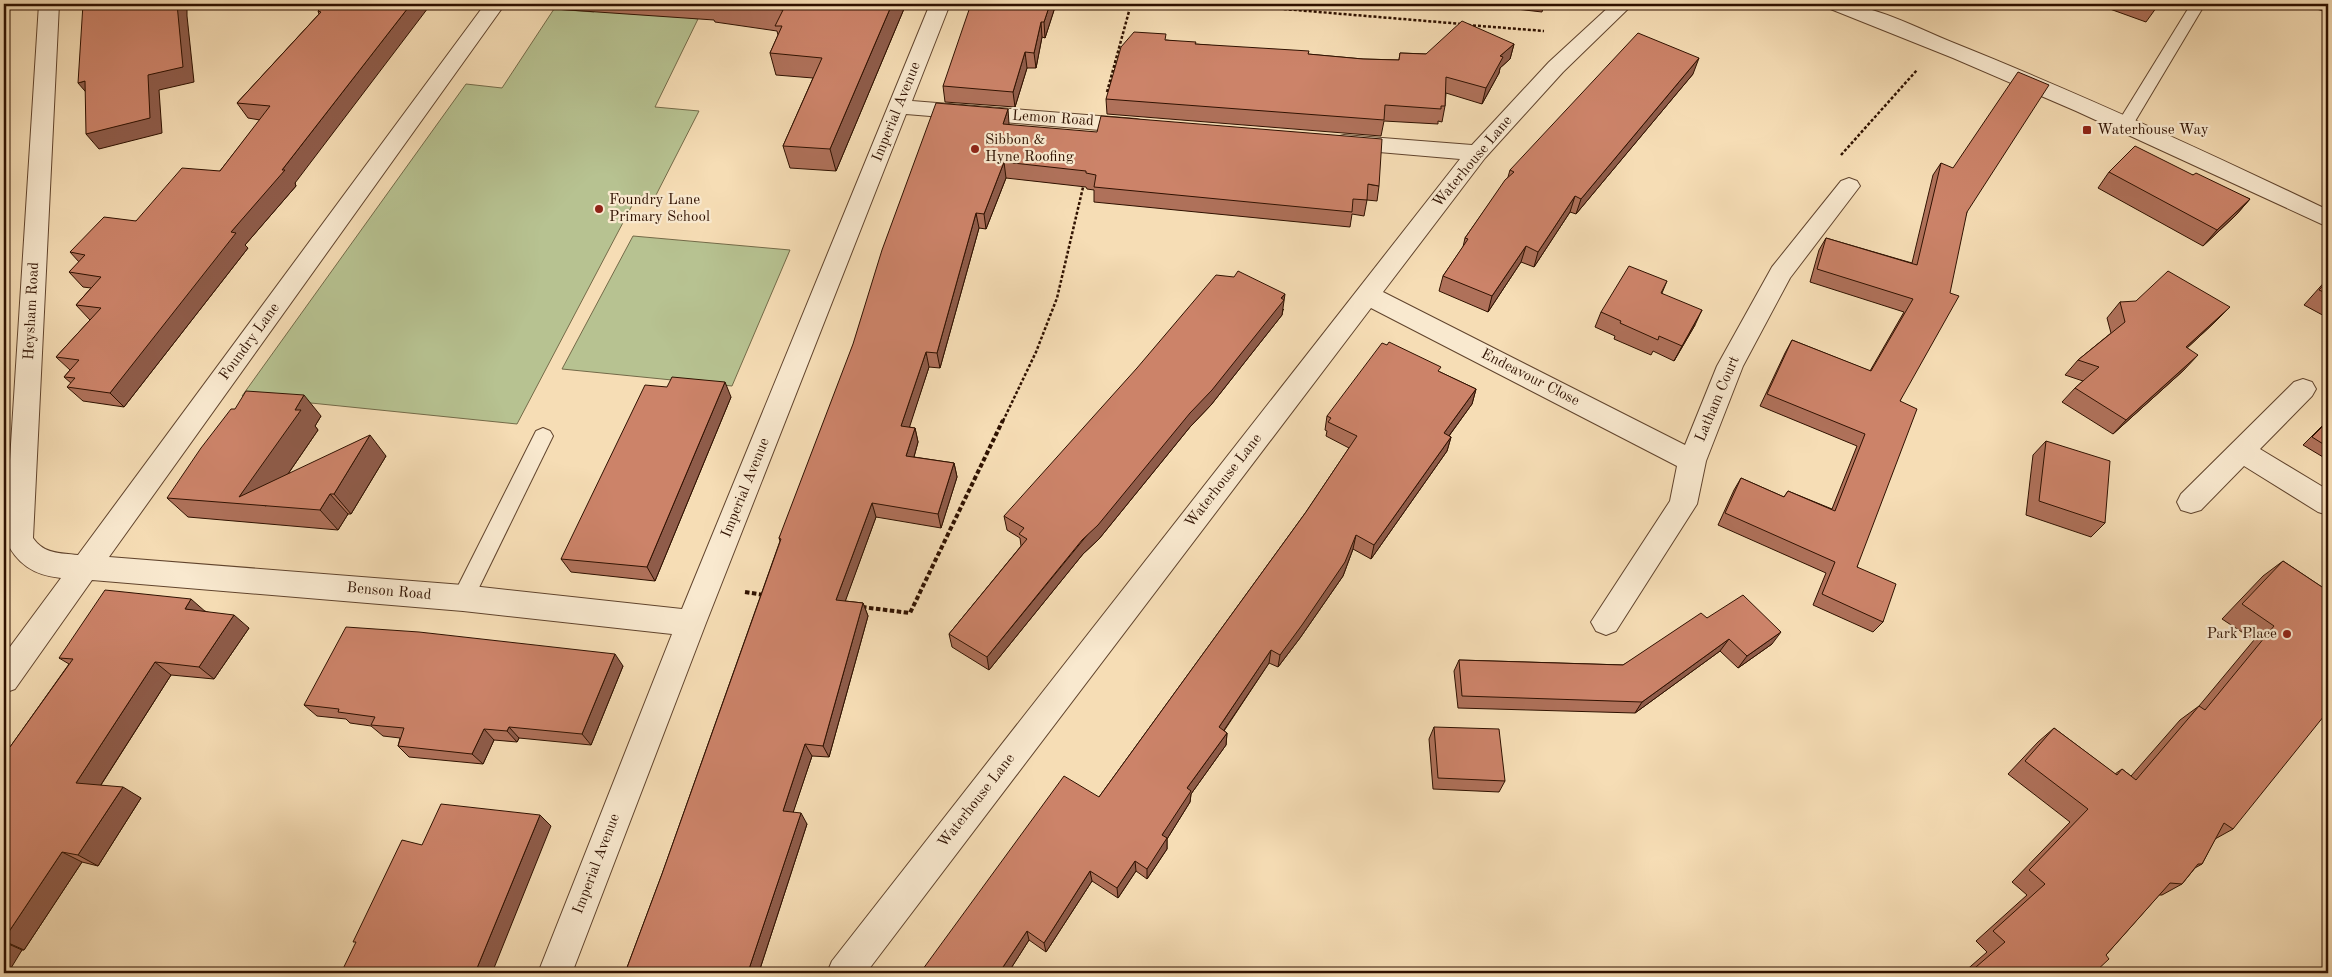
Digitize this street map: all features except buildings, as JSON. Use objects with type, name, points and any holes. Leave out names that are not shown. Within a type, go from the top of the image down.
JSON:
[{"type":"street","name":"Heysham Road","points":[[49,4],[19,539],[24,550],[36,560],[54,565],[86,567]]},
{"type":"street","name":"Foundry Lane","points":[[4,679],[495,4]]},
{"type":"street","name":"Imperial Avenue","points":[[555,973],[691,623],[940,4]]},
{"type":"street","name":"Waterhouse Lane","points":[[844,973],[1477,153],[1556,67],[1623,4]]},
{"type":"street","points":[[1835,4],[2125,124],[2328,219]]},
{"type":"street","name":"Lemon Road","points":[[899,107],[1159,127]]},
{"type":"street","points":[[1328,141],[1477,153]]},
{"type":"street","name":"Latham Court","points":[[1606,622],[1683,504],[1692,461],[1730,366],[1781,273],[1849,186]]},
{"type":"street","name":"Endeavour Close","points":[[1367,295],[1692,461]]},
{"type":"street","points":[[2191,502],[2302,389]]},
{"type":"street","points":[[2242,451],[2328,504]]},
{"type":"street","name":"Benson Road","points":[[86,567],[463,598],[691,623]]},
{"type":"lane","points":[[2125,124],[2198,4]]},
{"type":"lane","points":[[2317,4],[2328,8]]},
{"type":"lane","points":[[463,598],[543,436]]},
{"type":"path","points":[[861,607],[910,613],[1036,352],[1057,298],[1099,123],[1131,4]]},
{"type":"path","points":[[1224,4],[1589,35]]},
{"type":"path","points":[[1849,186],[1854,179],[1830,168],[1938,45]]},
{"type":"path","points":[[706,587],[774,596]]},
{"type":"green space","points":[[599,5],[698,19],[655,107],[699,111],[655,197],[637,196],[517,424],[242,396],[466,84],[502,88],[554,9],[594,12]]},
{"type":"green space","points":[[633,236],[790,250],[732,386],[562,369]]},
{"type":"place","name":"Waterhouse Way","points":[[2087,130]]},
{"type":"place","name":"Sibbon & Hyne Roofing","points":[[975,149]]},
{"type":"place","name":"Foundry Lane Primary School","points":[[599,209]]},
{"type":"place","name":"Park Place","points":[[2287,634]]}]
